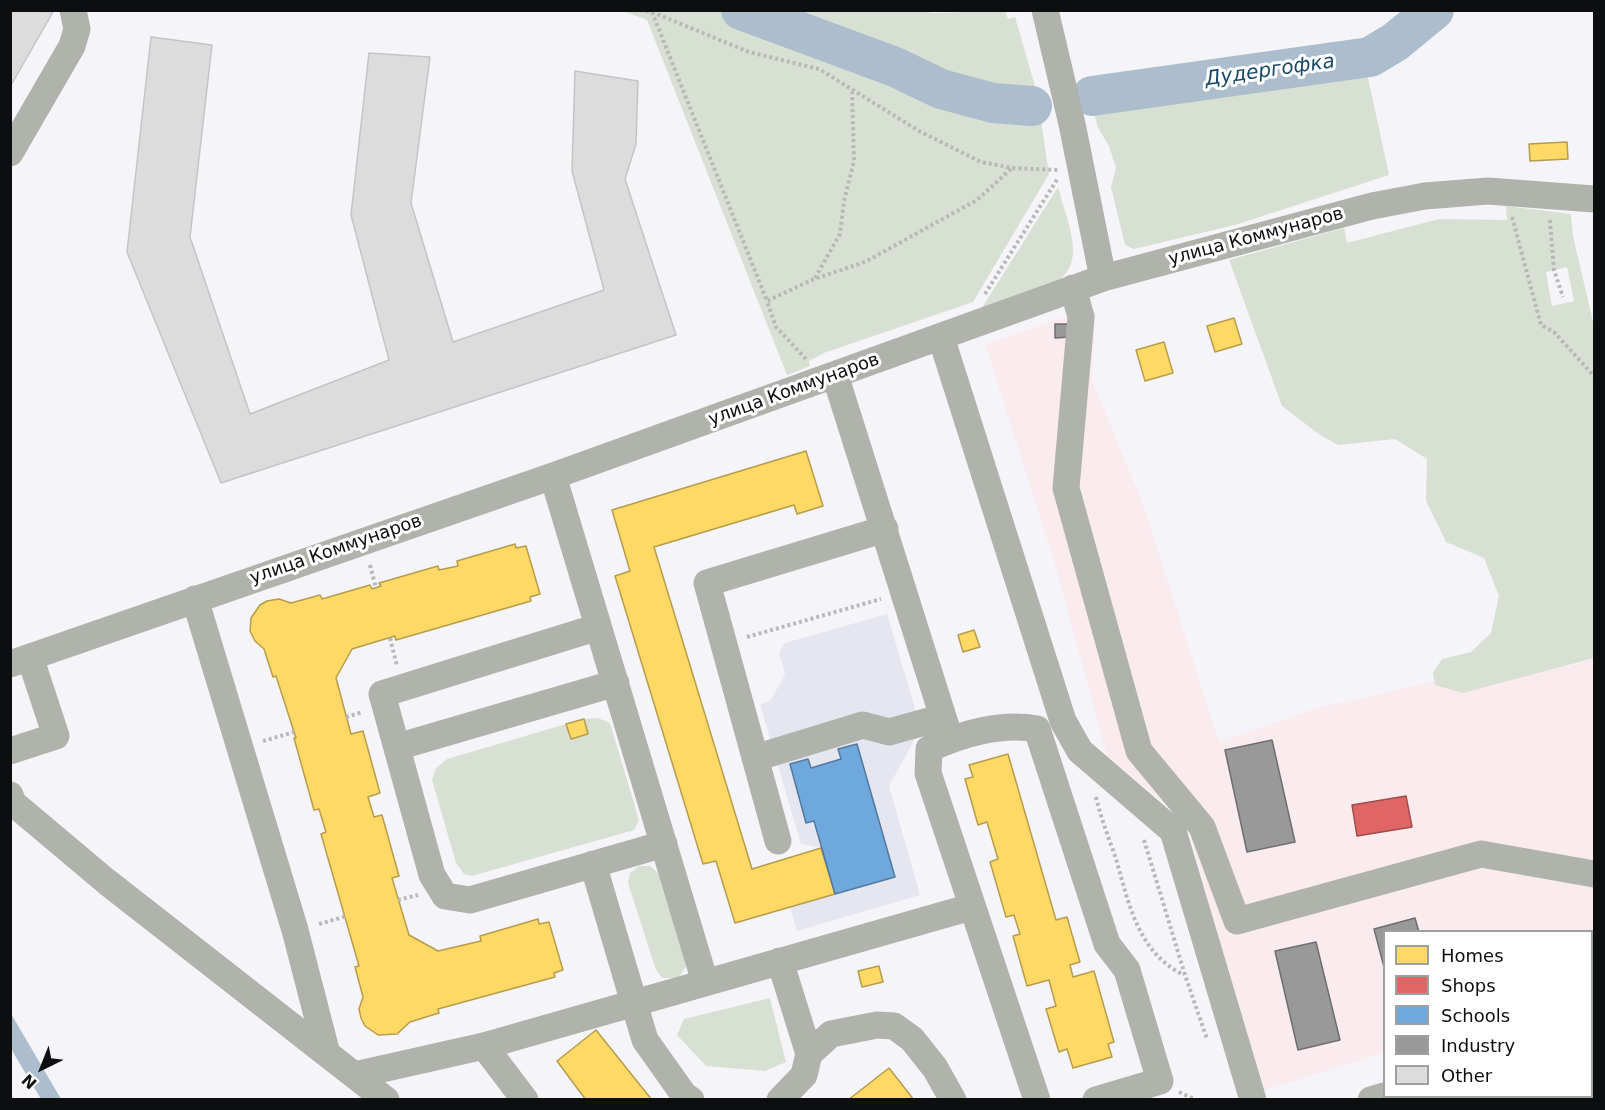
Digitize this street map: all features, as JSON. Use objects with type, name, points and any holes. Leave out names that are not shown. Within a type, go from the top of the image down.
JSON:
[{"type":"street","points":[[10,153],[72,46],[77,29],[73,10]]},
{"type":"street","points":[[1045,10],[1072,124],[1102,278]]},
{"type":"street","name":"улица Коммунаров","points":[[20,660],[195,599],[220,580],[553,476],[823,369],[941,337],[1102,278],[1372,206],[1425,196],[1501,191],[1594,198]]},
{"type":"street","points":[[1073,288],[1081,317],[1066,488],[1139,751],[1202,827],[1238,921],[1481,854],[1594,874]]},
{"type":"street","points":[[941,337],[1063,721],[1080,751],[1173,831],[1253,1100]]},
{"type":"street","points":[[823,369],[885,529],[947,728]]},
{"type":"street","points":[[553,476],[705,982]]},
{"type":"street","points":[[778,841],[706,583],[885,529]]},
{"type":"street","points":[[195,599],[295,930],[327,1054]]},
{"type":"street","points":[[598,627],[382,694],[432,875],[445,896],[470,900],[664,844]]},
{"type":"street","points":[[10,751],[56,735],[20,660]]},
{"type":"street","points":[[397,747],[615,683]]},
{"type":"street","points":[[755,758],[863,725],[889,732],[1017,725],[1037,729],[1063,721]]},
{"type":"street","points":[[947,728],[929,749],[928,773],[1037,1100]]},
{"type":"street","points":[[1037,729],[1107,944],[1127,970],[1160,1081],[1096,1100]]},
{"type":"street","points":[[10,795],[13,803],[107,882],[386,1100]]},
{"type":"street","points":[[593,864],[645,1040],[684,1095],[691,1100]]},
{"type":"street","points":[[355,1075],[484,1046],[971,906]]},
{"type":"street","points":[[780,961],[809,1054],[804,1075],[780,1100]]},
{"type":"street","points":[[809,1054],[831,1034],[877,1025],[894,1026],[912,1039],[935,1068],[953,1100]]},
{"type":"street","points":[[484,1046],[525,1100]]},
{"type":"path","points":[[640,10],[652,12],[749,52],[819,69],[852,92],[919,131],[981,162],[1012,168],[1063,170],[982,299]]},
{"type":"path","points":[[652,12],[776,327],[823,369]]},
{"type":"path","points":[[814,279],[840,234],[844,201],[854,161],[852,92]]},
{"type":"path","points":[[766,301],[814,279],[865,262],[978,200],[1012,168]]},
{"type":"path","points":[[1501,191],[1513,217],[1541,325],[1554,332],[1594,376]]},
{"type":"path","points":[[1549,195],[1554,270],[1563,297]]},
{"type":"path","points":[[724,644],[904,592]]},
{"type":"path","points":[[240,747],[294,732]]},
{"type":"path","points":[[1094,792],[1103,830],[1113,851],[1137,930],[1150,948],[1173,970],[1185,975]]},
{"type":"path","points":[[1139,831],[1145,840],[1185,975],[1210,1047]]},
{"type":"path","points":[[295,930],[347,916]]},
{"type":"shaded area","points":[[925,10],[932,13],[1005,11],[1008,19],[1015,17],[1039,100],[983,96],[755,11]]},
{"type":"shaded area","points":[[550,11],[718,11],[972,103],[1040,114],[1049,174],[973,302],[824,353],[809,361],[810,366],[787,375],[647,20],[625,12]]},
{"type":"shaded area","points":[[1365,64],[1389,175],[1235,225],[1134,249],[1125,245],[1111,187],[1116,168],[1109,146],[1098,128],[1091,102]]},
{"type":"shaded area","points":[[1058,187],[1071,235],[1073,251],[1070,266],[1063,277],[1051,287],[1022,301],[978,314]]},
{"type":"shaded area","points":[[1506,206],[1571,214],[1573,236],[1594,326],[1594,658],[1463,693],[1435,685],[1433,673],[1442,659],[1471,652],[1491,633],[1499,596],[1484,558],[1446,542],[1426,501],[1427,459],[1395,439],[1338,445],[1320,435],[1282,406],[1229,260],[1344,228],[1347,243],[1439,219],[1507,220]],"holes":[[[1567,267],[1574,301],[1552,306],[1546,272]]]},
{"type":"shaded area","points":[[1096,312],[1092,380],[1144,507],[1219,742],[1317,708],[1563,652],[1568,667],[1594,658],[1594,988],[1593,930],[1383,930],[1383,1053],[1259,1092],[1187,822],[1107,756],[1054,561],[985,344],[1062,318],[1081,317]]},
{"type":"shaded area","points":[[887,614],[921,728],[889,786],[920,895],[797,931],[790,907],[835,894],[821,848],[801,844],[760,705],[771,700],[785,674],[779,653],[785,643]]},
{"type":"shaded area","points":[[598,718],[610,723],[639,820],[634,830],[472,876],[464,874],[456,863],[432,780],[436,768],[447,759],[566,724],[571,739],[588,734],[584,719]]},
{"type":"shaded area","points":[[639,866],[650,866],[658,873],[687,965],[678,978],[662,978],[656,970],[628,883],[630,873]]},
{"type":"shaded area","points":[[770,998],[786,1062],[765,1071],[706,1066],[677,1035],[684,1019]]},
{"type":"water","points":[[10,1012],[61,1099],[41,1099],[14,1054],[11,1048]]},
{"type":"building: Homes","points":[[1567,142],[1568,159],[1530,161],[1529,144]]},
{"type":"building: Homes","points":[[1234,318],[1242,344],[1215,352],[1207,326]]},
{"type":"building: Homes","points":[[1164,342],[1173,373],[1145,381],[1136,350]]},
{"type":"building: Homes","points":[[806,451],[823,506],[797,514],[794,505],[654,547],[752,869],[821,848],[835,894],[735,923],[716,861],[703,864],[615,576],[630,571],[612,510]]},
{"type":"building: Homes","points":[[515,544],[516,548],[526,546],[540,594],[530,597],[531,601],[396,640],[395,636],[352,649],[336,678],[351,734],[363,731],[380,793],[368,797],[374,817],[382,815],[399,876],[392,878],[409,935],[438,951],[481,941],[480,936],[538,919],[539,924],[549,922],[563,970],[554,973],[555,977],[438,1009],[439,1013],[410,1022],[397,1034],[378,1035],[365,1026],[361,1018],[359,1009],[363,997],[355,967],[359,966],[321,834],[326,832],[319,809],[314,810],[294,738],[296,738],[276,676],[273,677],[264,649],[255,641],[250,631],[251,618],[260,605],[267,601],[279,599],[291,603],[320,595],[322,599],[370,585],[372,589],[381,586],[379,583],[438,566],[439,570],[458,566],[457,561]]},
{"type":"building: Homes","points":[[974,630],[980,647],[963,652],[958,635]]},
{"type":"building: Homes","points":[[584,719],[588,734],[571,739],[566,724]]},
{"type":"building: Homes","points":[[1008,754],[1056,920],[1067,917],[1080,962],[1070,965],[1073,977],[1094,971],[1114,1042],[1108,1044],[1112,1057],[1073,1068],[1067,1049],[1059,1052],[1046,1009],[1056,1006],[1049,980],[1027,986],[1013,936],[1020,934],[1014,915],[1006,917],[990,862],[998,859],[987,822],[978,825],[965,779],[973,777],[969,765]]},
{"type":"building: Homes","points":[[879,966],[883,982],[862,987],[858,971]]},
{"type":"building: Homes","points":[[596,1030],[652,1100],[586,1100],[557,1061]]},
{"type":"building: Homes","points":[[889,1068],[914,1100],[848,1100]]},
{"type":"building: Homes","points":[[1593,1086],[1594,1100],[1536,1100],[1536,1098],[1593,1098]]},
{"type":"building: Shops","points":[[1406,796],[1412,827],[1357,836],[1352,805]]},
{"type":"building: Schools","points":[[857,744],[895,877],[835,894],[814,821],[806,823],[790,764],[808,759],[811,768],[841,759],[838,749]]},
{"type":"building: Industry","points":[[1055,324],[1070,324],[1070,337],[1055,338]]},
{"type":"building: Industry","points":[[1272,740],[1295,842],[1247,852],[1225,750]]},
{"type":"building: Industry","points":[[1415,918],[1418,930],[1383,930],[1383,963],[1374,929]]},
{"type":"building: Industry","points":[[1316,942],[1340,1040],[1298,1050],[1275,951]]},
{"type":"building: Other","points":[[10,10],[53,12],[10,87]]},
{"type":"building: Other","points":[[151,37],[212,45],[190,237],[250,414],[389,360],[351,215],[369,53],[430,57],[411,203],[453,342],[604,290],[572,171],[575,71],[638,81],[636,144],[625,179],[676,335],[221,483],[127,252]]},
{"type":"waterway","name":"Дудергофка","points":[[741,10],[895,67],[941,89],[993,103],[1032,106]]},
{"type":"waterway","name":"Дудергофка","points":[[1092,96],[1370,57],[1395,42],[1434,10]]}]
